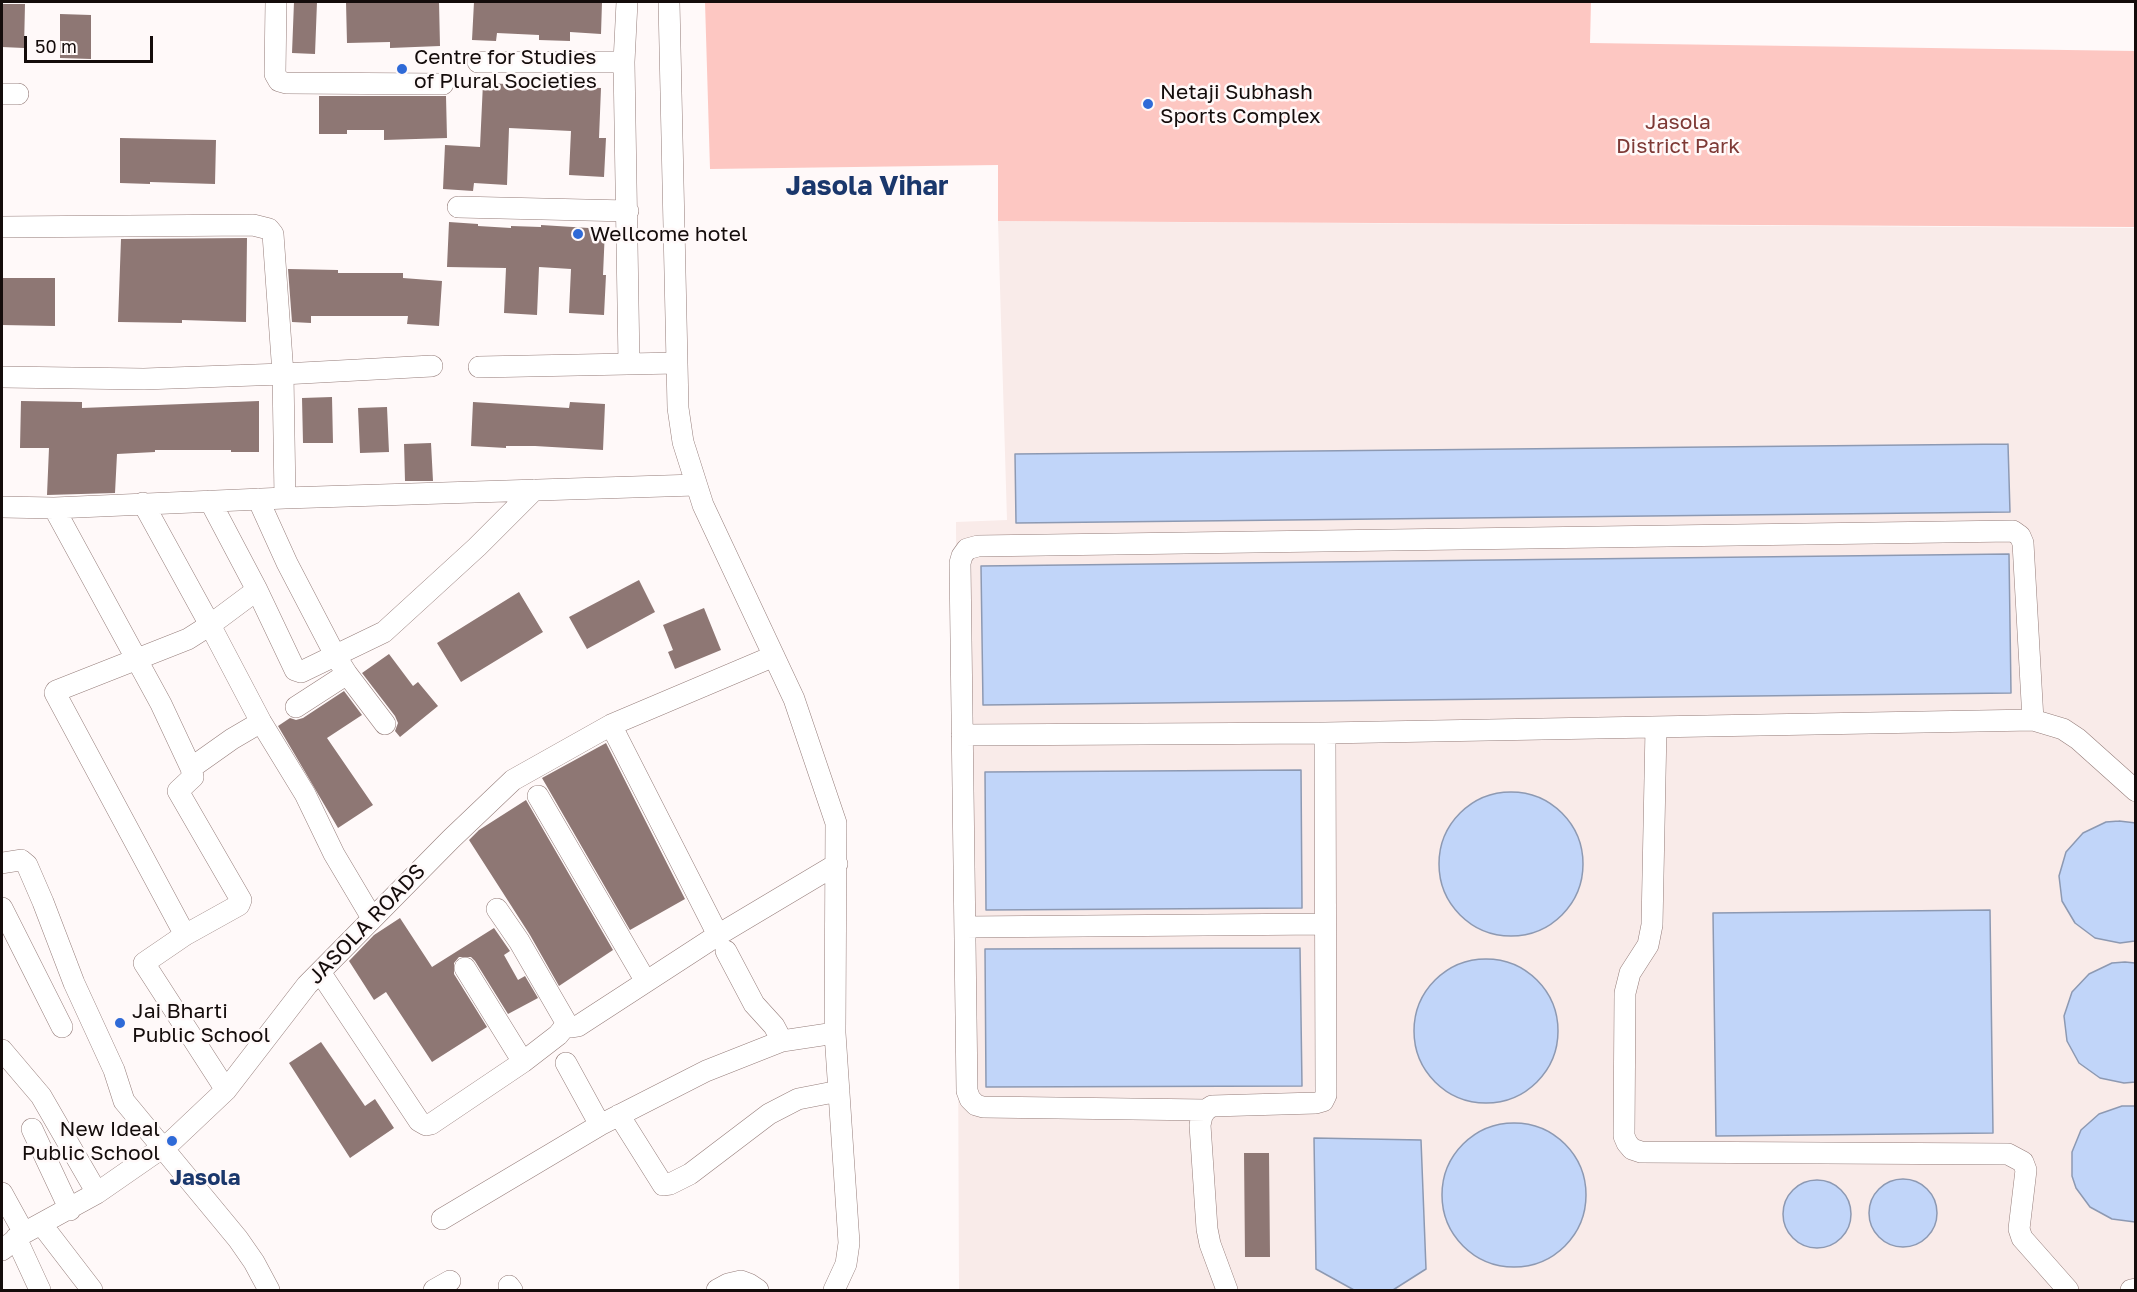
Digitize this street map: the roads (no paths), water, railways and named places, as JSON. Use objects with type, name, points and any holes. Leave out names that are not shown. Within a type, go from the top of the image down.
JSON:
[{"type":"street","points":[[276,2],[275,74],[279,81],[286,83],[442,84]]},
{"type":"street","points":[[627,2],[624,62],[629,364]]},
{"type":"street","points":[[669,2],[677,363],[683,442],[703,505],[794,699],[836,823],[835,1033],[849,1243],[846,1264],[834,1290]]},
{"type":"street","points":[[478,62],[624,62]]},
{"type":"street","points":[[458,207],[628,212]]},
{"type":"street","points":[[2,227],[253,225],[269,229],[273,234],[283,374],[285,498]]},
{"type":"street","points":[[479,367],[677,363]]},
{"type":"street","points":[[2,377],[144,379],[432,366]]},
{"type":"street","points":[[2,507],[54,508],[143,503],[696,485]]},
{"type":"street","points":[[210,501],[298,672],[384,632],[534,490]]},
{"type":"street","points":[[258,499],[287,563],[335,655],[385,724]]},
{"type":"street","points":[[143,503],[261,722],[302,788],[334,854],[372,918]]},
{"type":"street","points":[[54,508],[161,704],[191,768],[192,777],[178,791],[241,900],[238,905],[146,960],[145,966],[226,1090]]},
{"type":"street","points":[[1325,733],[1327,1088],[1323,1101],[1212,1106],[1206,1110],[983,1107],[976,1105],[970,1099],[967,1090],[960,563],[967,549],[978,546],[2013,531],[2020,536],[2023,543],[2033,720]]},
{"type":"street","points":[[185,935],[55,693],[188,639],[257,590]]},
{"type":"street","name":"JASOLA ROADS","points":[[21,1237],[97,1193],[172,1141],[226,1090],[307,985],[451,838],[522,772],[611,725],[774,656]]},
{"type":"street","points":[[296,707],[347,674]]},
{"type":"street","points":[[962,735],[1325,733],[2033,720],[2063,729],[2078,739],[2136,791]]},
{"type":"street","points":[[191,768],[232,738],[261,722]]},
{"type":"street","points":[[611,725],[754,1004],[774,1026],[783,1041]]},
{"type":"street","points":[[1656,728],[1652,925],[1648,945],[1630,973],[1625,993],[1624,1136],[1627,1143],[1632,1149],[1641,1152],[2008,1154],[2023,1162],[2026,1170],[2019,1229],[2022,1238],[2068,1290]]},
{"type":"street","points":[[538,796],[645,980]]},
{"type":"street","points":[[2,863],[21,860],[27,865],[74,983],[114,1070],[124,1101],[238,1239],[269,1290]]},
{"type":"street","points":[[498,909],[567,1024],[572,1027],[578,1026],[645,980],[722,943],[837,864]]},
{"type":"street","points":[[2,908],[62,1028]]},
{"type":"street","points":[[966,927],[1325,924]]},
{"type":"street","points":[[465,968],[523,1062]]},
{"type":"street","points":[[320,972],[423,1124],[431,1124],[523,1062],[558,1035],[567,1024]]},
{"type":"street","points":[[442,1219],[600,1125],[706,1071],[783,1041],[835,1033]]},
{"type":"street","points":[[2,1050],[41,1096],[97,1193]]},
{"type":"street","points":[[566,1063],[600,1125]]},
{"type":"street","points":[[620,1115],[663,1185],[690,1174],[769,1114],[798,1099],[839,1090]]},
{"type":"street","points":[[1206,1110],[1200,1125],[1207,1228],[1210,1244],[1227,1290]]},
{"type":"street","points":[[32,1129],[70,1210]]},
{"type":"street","points":[[2,1193],[40,1290]]},
{"type":"street","points":[[21,1237],[92,1290]]},
{"type":"street","points":[[717,1290],[741,1281],[758,1290]]},
{"type":"water","points":[[2008,444],[2010,512],[1016,523],[1015,454]]},
{"type":"water","points":[[2009,554],[2011,693],[983,705],[981,566]]},
{"type":"water","points":[[1301,770],[1302,908],[986,910],[985,772]]},
{"type":"water","points":[[1511,792],[1539,797],[1562,813],[1578,836],[1583,864],[1578,892],[1562,915],[1539,931],[1511,936],[1483,931],[1460,915],[1444,892],[1439,864],[1444,836],[1460,813],[1483,797]]},
{"type":"water","points":[[2106,822],[2136,823],[2135,941],[2120,943],[2095,938],[2075,923],[2062,901],[2059,876],[2066,852],[2083,833]]},
{"type":"water","points":[[1990,910],[1993,1133],[1716,1136],[1713,913]]},
{"type":"water","points":[[1300,948],[1302,1086],[986,1087],[985,949]]},
{"type":"water","points":[[1486,959],[1514,964],[1537,980],[1553,1003],[1558,1031],[1553,1059],[1537,1082],[1514,1098],[1486,1103],[1458,1098],[1435,1082],[1419,1059],[1414,1031],[1419,1003],[1435,980],[1458,964]]},
{"type":"water","points":[[2112,963],[2135,963],[2136,1082],[2124,1083],[2100,1078],[2079,1063],[2067,1041],[2064,1016],[2072,992],[2089,974]]},
{"type":"water","points":[[2122,1106],[2135,1106],[2135,1222],[2112,1219],[2090,1207],[2076,1188],[2072,1176],[2072,1152],[2081,1130],[2099,1114]]},
{"type":"water","points":[[1514,1123],[1542,1128],[1565,1144],[1581,1167],[1586,1195],[1581,1223],[1565,1246],[1542,1262],[1514,1267],[1486,1262],[1463,1246],[1447,1223],[1442,1195],[1447,1167],[1463,1144],[1486,1128]]},
{"type":"water","points":[[1314,1138],[1421,1140],[1426,1269],[1393,1290],[1354,1290],[1316,1269]]},
{"type":"water","points":[[1903,1179],[1916,1182],[1927,1189],[1934,1200],[1937,1213],[1934,1226],[1927,1237],[1916,1244],[1903,1247],[1890,1244],[1879,1237],[1872,1226],[1869,1213],[1872,1200],[1879,1189],[1890,1182]]},
{"type":"water","points":[[1810,1180],[1824,1180],[1836,1185],[1846,1195],[1851,1214],[1846,1233],[1836,1243],[1824,1248],[1810,1248],[1798,1243],[1788,1233],[1783,1221],[1783,1207],[1788,1195],[1798,1185]]},
{"type":"place","name":"Centre for Studies of Plural Societies","points":[[402,69]]},
{"type":"place","name":"Netaji Subhash Sports Complex","points":[[1148,104]]},
{"type":"place","name":"Wellcome hotel","points":[[578,234]]},
{"type":"place","name":"Jai Bharti Public School","points":[[120,1023]]},
{"type":"place","name":"New Ideal Public School","points":[[172,1141]]},
{"type":"district","name":"Jasola Vihar","points":[[867,186]]},
{"type":"district","name":"Jasola","points":[[205,1178]]},
{"type":"park label","name":"Jasola District Park","points":[[1678,134]]}]
